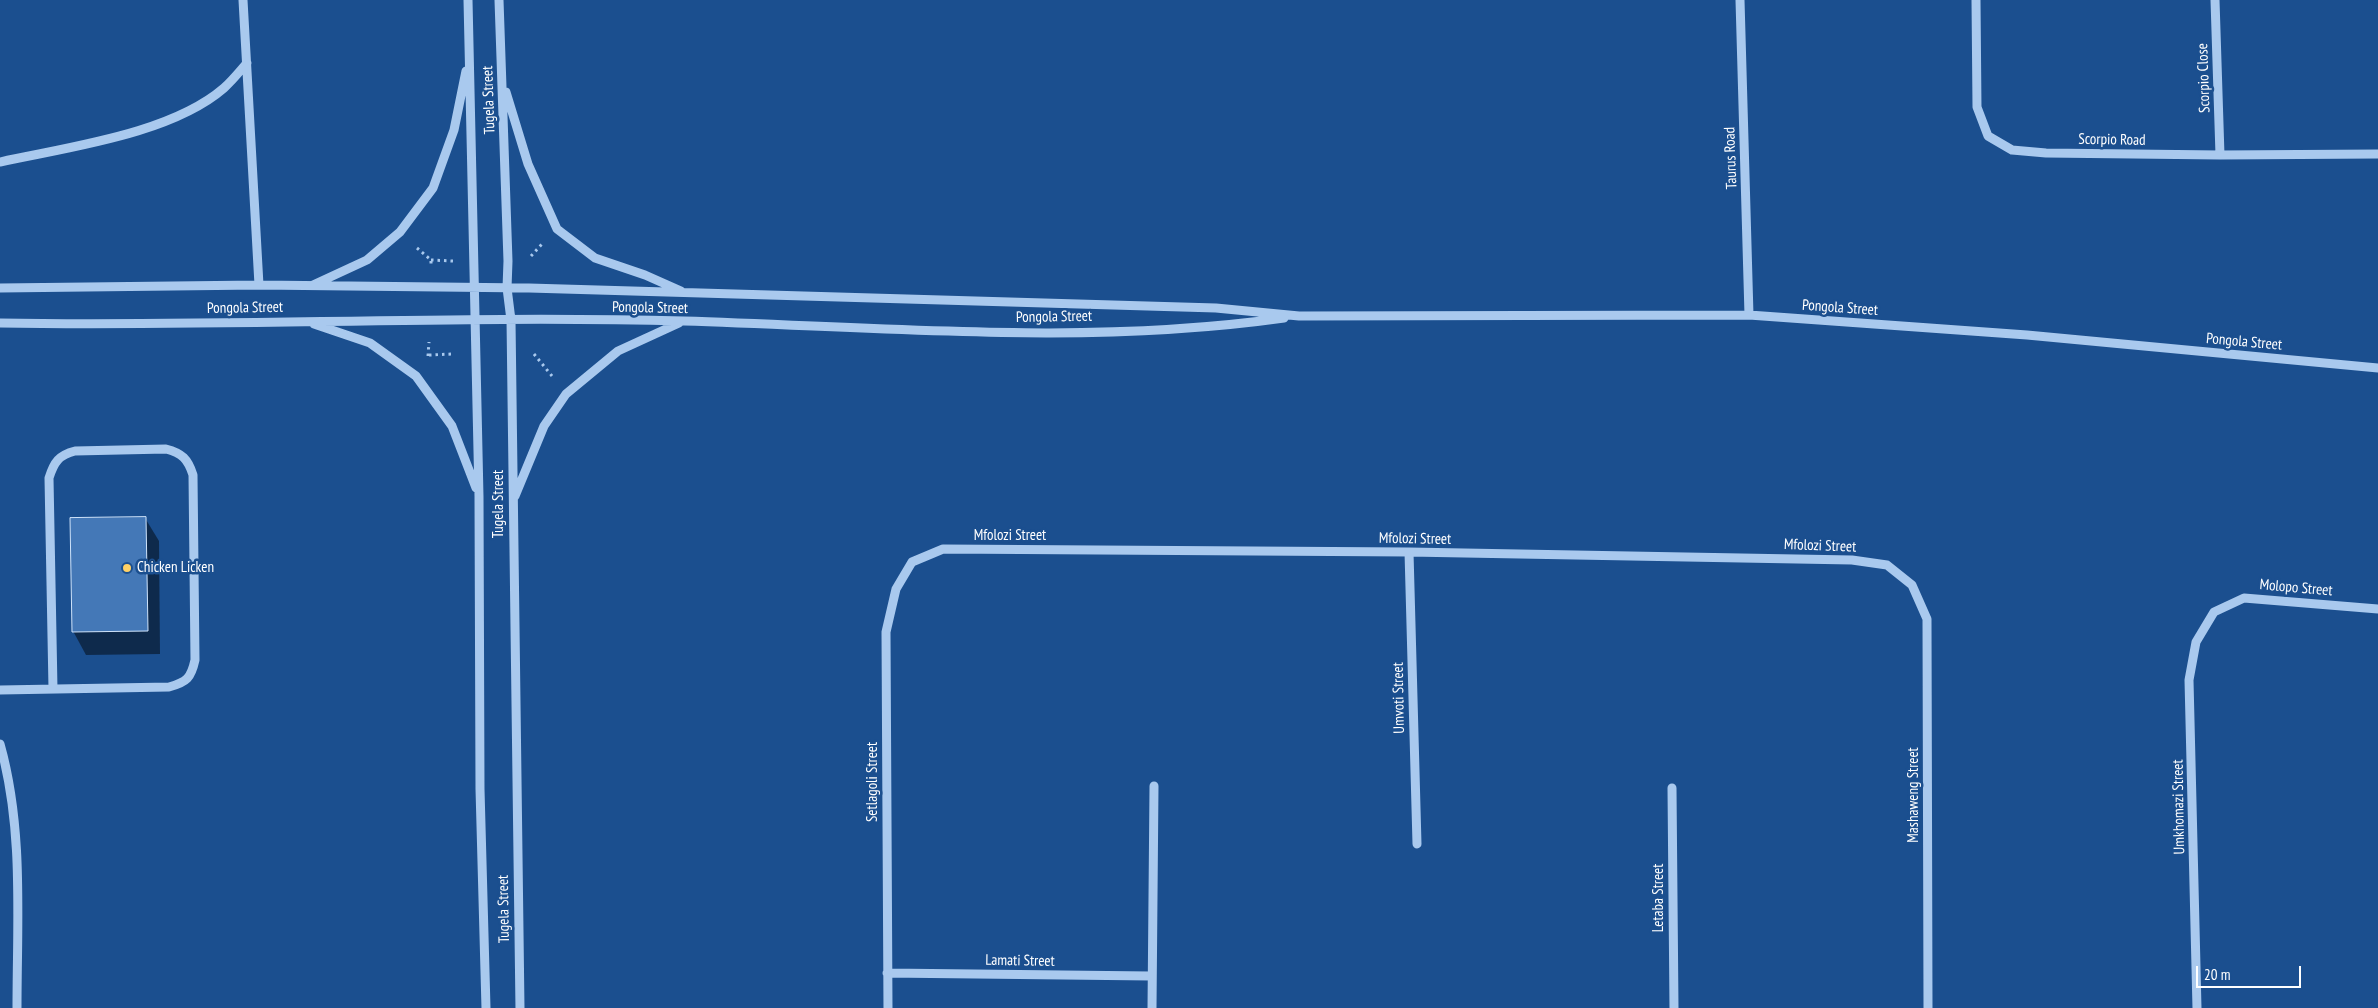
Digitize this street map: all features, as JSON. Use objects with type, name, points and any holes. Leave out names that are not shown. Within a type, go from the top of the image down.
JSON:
[{"type":"street","points":[[243,0],[259,285]]},
{"type":"street","name":"Tugela Street","points":[[468,0],[479,496],[480,789],[486,1008]]},
{"type":"street","name":"Tugela Street","points":[[499,0],[508,261],[507,288],[511,320],[520,1008]]},
{"type":"street","name":"Taurus Road","points":[[1740,0],[1750,315]]},
{"type":"street","name":"Scorpio Road","points":[[1976,0],[1977,107],[1988,136],[2012,150],[2046,153],[2220,155],[2378,154]]},
{"type":"street","name":"Scorpio Close","points":[[2215,0],[2220,155]]},
{"type":"street","points":[[310,286],[366,260],[400,232],[432,188],[454,130],[469,55]]},
{"type":"street","points":[[0,162],[144,129],[186,113],[223,89],[247,63]]},
{"type":"street","points":[[502,80],[528,164],[557,229],[596,258],[644,275],[686,294]]},
{"type":"street","name":"Pongola Street","points":[[0,288],[259,285],[507,288],[1216,308],[1299,316],[1750,315],[2027,335],[2378,368]]},
{"type":"street","name":"Pongola Street","points":[[0,324],[475,319],[682,321],[1009,332],[1224,326],[1299,316]]},
{"type":"street","points":[[308,321],[370,344],[416,376],[452,426],[479,496]]},
{"type":"street","points":[[513,499],[544,426],[566,394],[618,351],[682,321]]},
{"type":"street","points":[[0,690],[169,687],[183,683],[192,673],[195,660],[192,475],[188,462],[178,452],[166,449],[75,451],[62,454],[53,464],[49,478],[53,689]]},
{"type":"street","name":"Mfolozi Street","points":[[912,562],[943,549],[1409,552],[1852,560],[1887,566],[1912,586]]},
{"type":"street","name":"Umvoti Street","points":[[1409,552],[1417,844]]},
{"type":"street","name":"Setlagoli Street","points":[[888,1008],[886,632],[896,589],[912,562]]},
{"type":"street","name":"Mashaweng Street","points":[[1912,586],[1927,619],[1928,1008]]},
{"type":"street","name":"Molopo Street","points":[[2214,612],[2244,598],[2378,608]]},
{"type":"street","name":"Umkhomazi Street","points":[[2197,1008],[2189,680],[2196,642],[2214,612]]},
{"type":"street","points":[[0,744],[9,776],[16,828],[17,1008]]},
{"type":"street","points":[[1152,1008],[1154,786]]},
{"type":"street","name":"Letaba Street","points":[[1672,788],[1674,1008]]},
{"type":"street","name":"Lamati Street","points":[[888,973],[1151,976]]},
{"type":"path","points":[[400,232],[431,260],[431,288]]},
{"type":"path","points":[[416,376],[429,355],[430,319]]},
{"type":"path","points":[[511,351],[531,350],[566,394]]},
{"type":"building","points":[[146,517],[148,631],[72,632],[70,518]]},
{"type":"place","name":"Chicken Licken","points":[[127,568]]}]
